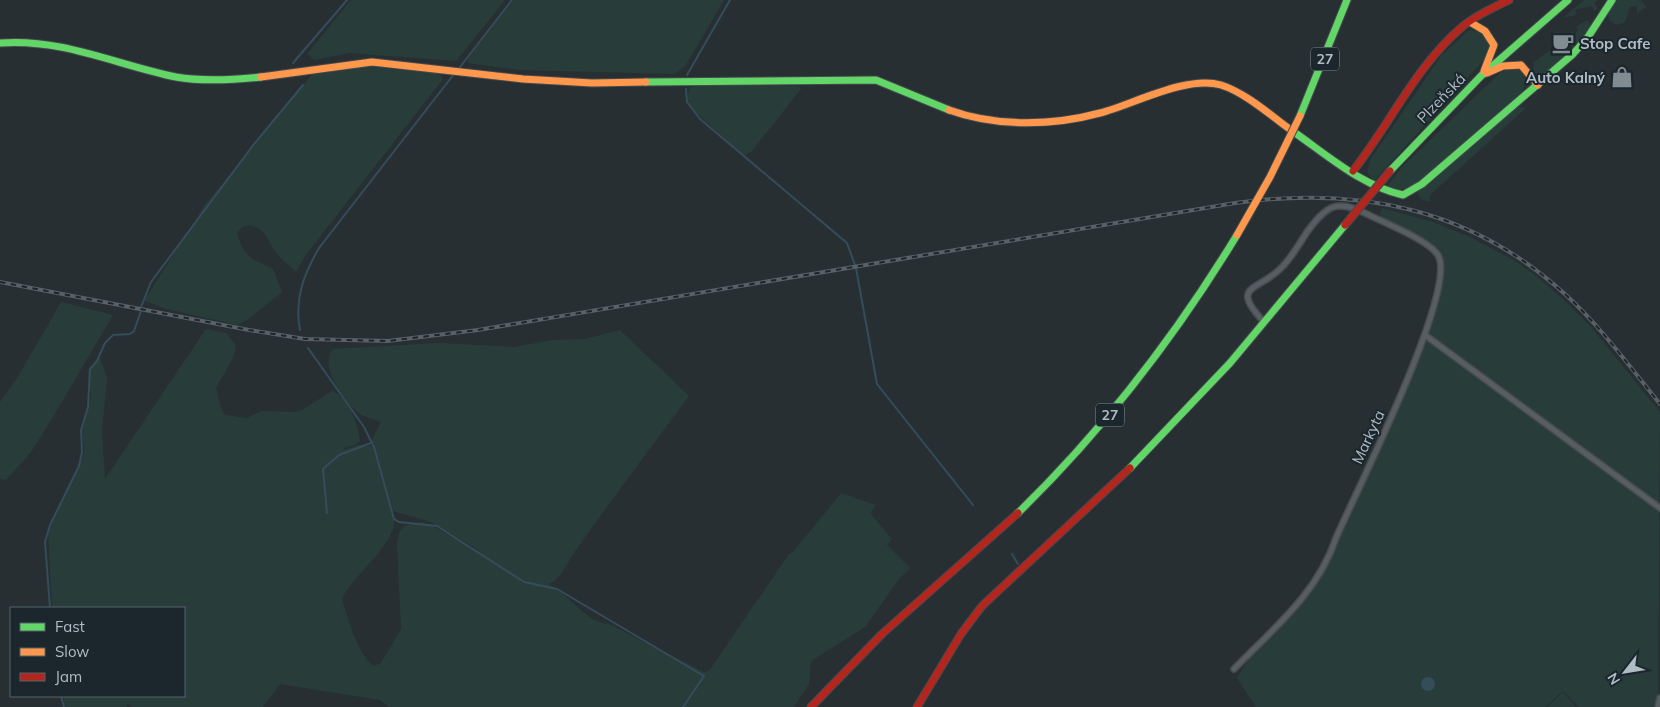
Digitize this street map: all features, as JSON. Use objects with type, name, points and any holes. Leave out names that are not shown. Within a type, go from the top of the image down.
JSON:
[{"type":"main road","name":"27","points":[[811,707],[868,647],[1011,520],[1085,444],[1132,389],[1169,339],[1237,234],[1270,177],[1300,116],[1347,0]]},
{"type":"main road","points":[[1353,171],[1380,137],[1440,50],[1470,22],[1509,0]]},
{"type":"main road","name":"Plzeňská","points":[[917,707],[960,634],[982,606],[1148,451],[1199,397],[1390,172],[1481,76],[1568,0]]},
{"type":"main road","points":[[0,43],[24,41],[68,47],[176,77],[208,80],[234,80],[372,62],[523,79],[592,82],[876,80],[899,87],[950,111],[969,116],[1042,123],[1069,120],[1199,82],[1221,85],[1242,96],[1368,183],[1385,191],[1403,195],[1408,193],[1538,85],[1581,45],[1612,0]]},
{"type":"main road","points":[[1470,22],[1485,30],[1494,45],[1481,76]]},
{"type":"main road","points":[[1481,76],[1503,66],[1521,65],[1538,85]]},
{"type":"street","name":"Markyta","points":[[1234,670],[1294,610],[1320,574],[1392,417],[1425,335],[1440,282],[1440,259],[1430,245],[1375,218],[1340,205],[1324,211],[1281,268],[1250,291],[1248,298],[1250,306],[1264,322]]},
{"type":"street","points":[[1425,335],[1660,508]]},
{"type":"street","points":[[1658,707],[1660,698]]},
{"type":"green space","points":[[351,0],[505,0],[456,61],[349,53],[315,60],[307,54]]},
{"type":"green space","points":[[514,0],[724,0],[686,65],[675,74],[520,70],[468,63],[469,57]]},
{"type":"green space","points":[[1584,0],[1598,0],[1594,3],[1598,9],[1594,11],[1592,6],[1575,10],[1576,15],[1563,18],[1513,60]]},
{"type":"green space","points":[[1616,0],[1641,0],[1646,7],[1637,13],[1637,6],[1630,7],[1625,22],[1616,25],[1609,20],[1608,14]]},
{"type":"green space","points":[[1585,21],[1589,21],[1590,28],[1573,47],[1569,43],[1574,38],[1570,33],[1572,31],[1575,34],[1578,30],[1576,27]]},
{"type":"green space","points":[[1469,30],[1477,31],[1491,43],[1491,52],[1374,181],[1367,172],[1370,160],[1441,56]]},
{"type":"green space","points":[[1557,45],[1563,52],[1567,48],[1570,51],[1544,75],[1535,74],[1533,69],[1534,62]]},
{"type":"green space","points":[[363,66],[440,73],[443,79],[305,256],[296,272],[276,252],[260,229],[245,226],[239,230],[237,234],[243,249],[254,260],[273,269],[282,292],[250,318],[237,325],[167,309],[144,301],[204,206],[315,71]]},
{"type":"green space","points":[[1516,68],[1525,78],[1524,89],[1519,96],[1421,181],[1400,190],[1387,186],[1402,167],[1501,72]]},
{"type":"green space","points":[[695,86],[799,86],[801,89],[751,152],[743,155],[692,109],[688,96],[690,88]]},
{"type":"green space","points":[[1518,107],[1526,108],[1432,193],[1429,198],[1432,202],[1422,200],[1417,193]]},
{"type":"green space","points":[[1382,208],[1433,222],[1470,237],[1515,261],[1535,275],[1591,327],[1660,412],[1658,707],[1579,707],[1563,691],[1545,707],[1256,707],[1237,678],[1254,650],[1314,584],[1392,417],[1444,273],[1443,258],[1435,248],[1380,215]]},
{"type":"green space","points":[[61,302],[113,315],[31,452],[6,480],[0,479],[0,402],[16,380]]},
{"type":"green space","points":[[206,329],[227,333],[236,346],[233,358],[216,388],[221,408],[225,415],[247,418],[261,411],[295,412],[302,410],[332,391],[338,394],[348,405],[359,435],[360,441],[355,445],[344,448],[345,450],[358,445],[373,446],[371,442],[381,422],[359,413],[353,408],[335,383],[329,364],[329,356],[333,349],[439,343],[514,347],[553,340],[585,339],[620,330],[689,396],[557,579],[548,584],[557,589],[592,618],[609,624],[704,672],[709,671],[789,554],[793,552],[841,493],[876,505],[870,513],[892,539],[887,545],[910,568],[899,579],[865,627],[811,661],[809,684],[794,707],[389,707],[380,700],[280,684],[263,707],[132,707],[128,703],[127,707],[65,707],[63,697],[185,697],[185,607],[52,607],[48,534],[56,511],[81,462],[84,451],[82,429],[91,396],[88,372],[99,355],[107,378],[102,431],[105,479]],"holes":[[[378,462],[393,511],[431,522],[487,555],[422,522],[404,526],[399,533],[397,542],[401,629],[381,663],[374,666],[363,655],[350,626],[342,599],[355,580],[382,549],[393,528],[393,512]]]},
{"type":"green space","points":[[1563,692],[1576,707],[1547,707]]},
{"type":"water","points":[[1425,677],[1431,677],[1435,684],[1431,691],[1425,691],[1421,687],[1421,681]]},
{"type":"waterway","points":[[293,63],[347,0]]},
{"type":"waterway","points":[[460,67],[512,0]]},
{"type":"waterway","points":[[687,75],[730,0]]},
{"type":"waterway","points":[[300,330],[298,319],[299,297],[309,267],[319,248],[454,74]]},
{"type":"waterway","points":[[141,307],[151,282],[254,144],[303,85]]},
{"type":"waterway","points":[[686,89],[687,102],[700,119],[847,243],[856,268],[877,384],[973,505]]},
{"type":"waterway","points":[[50,607],[45,542],[50,525],[79,466],[82,452],[81,430],[88,407],[90,369],[97,361],[105,343],[113,335],[130,334],[134,331],[141,311]]},
{"type":"waterway","points":[[308,348],[364,427],[374,447],[394,519],[399,522],[437,526],[524,582],[557,589],[704,676],[683,707]]},
{"type":"waterway","points":[[327,513],[323,469],[339,455],[371,443]]},
{"type":"waterway","points":[[1012,554],[1018,564]]},
{"type":"waterway","points":[[61,697],[64,707]]},
{"type":"railway","points":[[0,282],[305,339],[388,341],[478,330],[1235,203],[1326,198],[1369,202],[1411,210],[1452,223],[1492,242],[1530,265],[1579,307],[1660,404]]},
{"type":"traffic: fast","points":[[1300,116],[1347,0]]},
{"type":"traffic: fast","points":[[1390,171],[1481,76],[1568,0]]},
{"type":"traffic: fast","points":[[1291,130],[1358,177],[1388,191],[1403,195],[1422,184],[1573,54],[1588,37],[1612,0]]},
{"type":"traffic: fast","points":[[0,43],[23,43],[67,48],[187,79],[218,80],[261,77]]},
{"type":"traffic: fast","points":[[646,82],[876,80],[949,110]]},
{"type":"traffic: fast","points":[[1130,468],[1230,363],[1345,225]]},
{"type":"traffic: fast","points":[[1018,513],[1080,448],[1136,381],[1189,310],[1237,235]]},
{"type":"traffic: slow","points":[[1470,22],[1485,31],[1494,45],[1484,71]]},
{"type":"traffic: slow","points":[[261,77],[372,62],[523,79],[592,83],[646,82]]},
{"type":"traffic: slow","points":[[1487,73],[1503,66],[1521,65],[1538,85]]},
{"type":"traffic: slow","points":[[949,110],[967,116],[1005,122],[1044,122],[1100,113],[1177,87],[1207,83],[1221,85],[1240,93],[1291,130]]},
{"type":"traffic: slow","points":[[1237,235],[1270,177],[1300,116]]},
{"type":"traffic: jam","points":[[1353,171],[1417,77],[1446,42],[1473,19],[1509,0]]},
{"type":"traffic: jam","points":[[1345,225],[1390,171]]},
{"type":"traffic: jam","points":[[917,707],[961,634],[982,606],[1130,468]]},
{"type":"traffic: jam","points":[[811,707],[882,634],[1018,513]]},
{"type":"place","name":"Stop Cafe","points":[[1563,43]]},
{"type":"place","name":"Auto Kalný","points":[[1622,77]]}]
